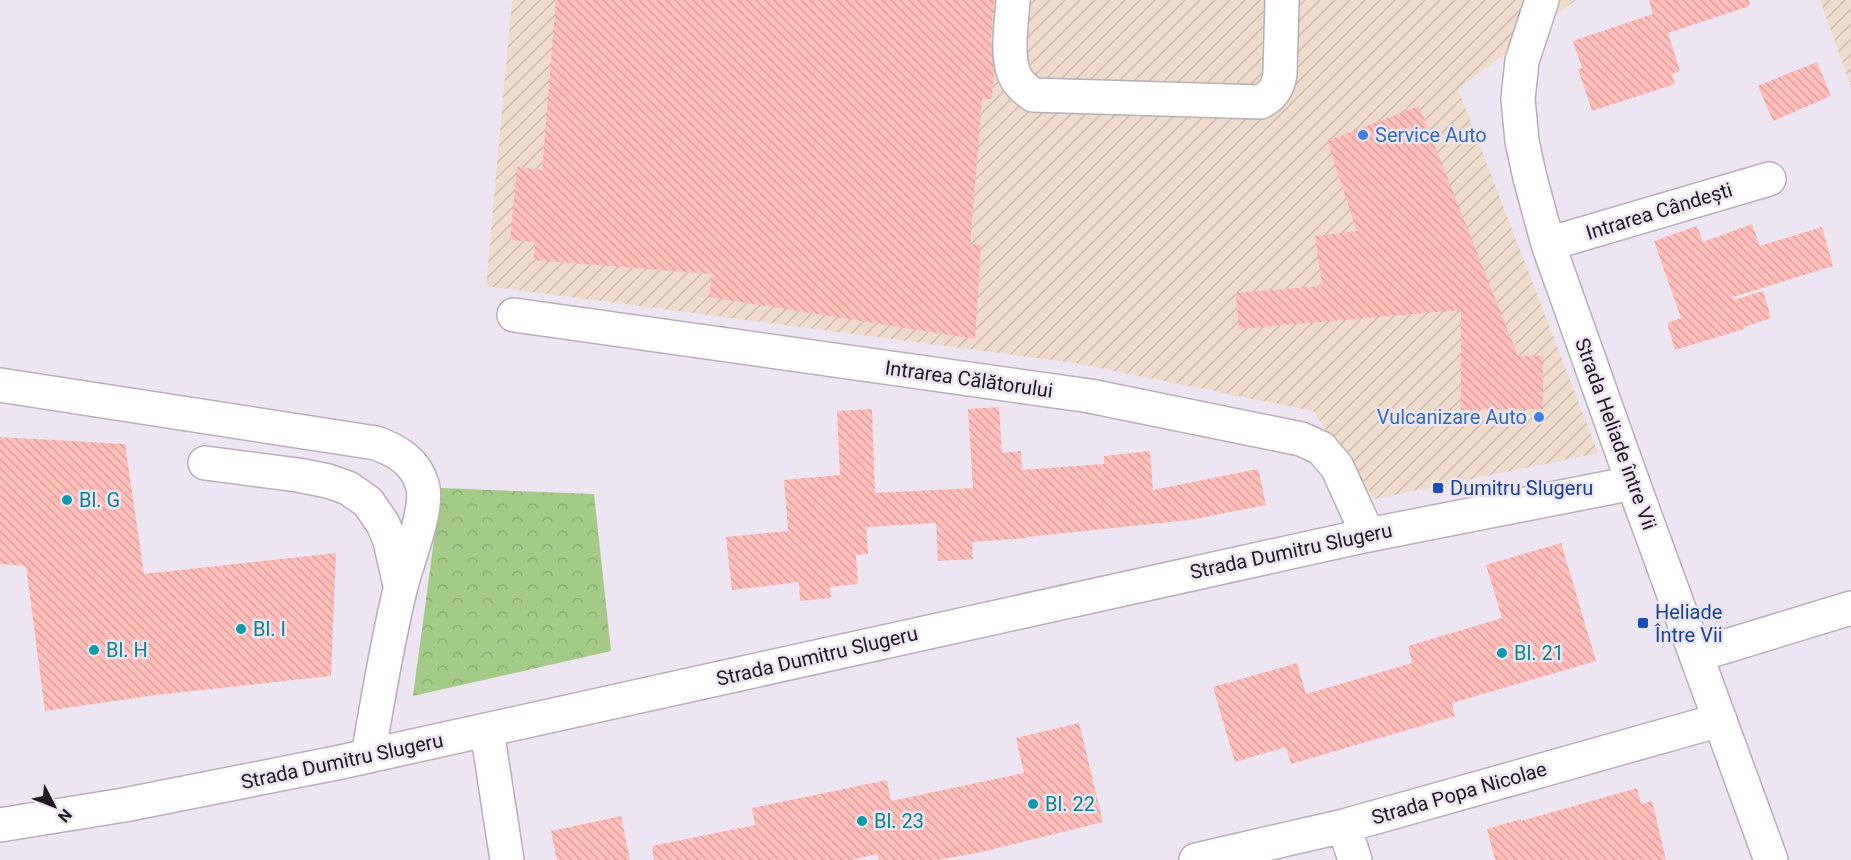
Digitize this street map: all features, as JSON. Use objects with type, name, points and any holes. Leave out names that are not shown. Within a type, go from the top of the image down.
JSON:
[{"type":"street","points":[[1013,0],[1011,65],[1022,87],[1033,95],[1261,102],[1274,92],[1278,83],[1282,0]]},
{"type":"street","name":"Strada Heliade între Vii","points":[[1542,0],[1522,61],[1518,99],[1522,141],[1530,178],[1548,244],[1771,860]]},
{"type":"street","name":"Intrarea Cândești","points":[[1548,244],[1769,178]]},
{"type":"street","name":"Intrarea Călătorului","points":[[514,315],[1090,396],[1301,439],[1321,448],[1337,467],[1368,535]]},
{"type":"street","points":[[0,385],[376,443],[396,451],[407,459],[417,471],[423,486],[423,508],[401,586],[368,756]]},
{"type":"street","points":[[205,463],[298,475],[348,488],[368,502],[383,524],[390,541],[401,586]]},
{"type":"street","name":"Strada Dumitru Slugeru","points":[[0,825],[147,800],[368,756],[1368,535],[1633,483]]},
{"type":"street","points":[[1697,655],[1851,608]]},
{"type":"street","name":"Strada Popa Nicolae","points":[[1196,860],[1344,826],[1720,720]]},
{"type":"street","points":[[488,730],[507,860]]},
{"type":"street","points":[[1344,826],[1355,860]]},
{"type":"shaded area","points":[[512,0],[1576,0],[1458,89],[1598,453],[1375,499],[1313,411],[1076,363],[486,286]]},
{"type":"shaded area","points":[[1820,0],[1851,0],[1851,87]]},
{"type":"green space","points":[[441,488],[594,494],[611,651],[413,696]]},
{"type":"building","points":[[556,0],[994,0],[991,40],[994,71],[992,99],[982,99],[970,245],[981,244],[975,339],[709,297],[712,274],[534,260],[535,242],[510,240],[517,167],[542,170]]},
{"type":"building","points":[[1649,0],[1749,0],[1750,6],[1668,33],[1680,71],[1672,74],[1675,84],[1592,111],[1578,69],[1582,68],[1573,41],[1653,14]]},
{"type":"building","points":[[1817,62],[1831,96],[1773,121],[1758,86]]},
{"type":"building","points":[[1419,106],[1518,356],[1543,356],[1543,409],[1461,410],[1461,310],[1239,329],[1236,293],[1322,286],[1315,236],[1357,231],[1327,141]]},
{"type":"building","points":[[1752,224],[1760,246],[1822,227],[1833,266],[1733,297],[1734,300],[1763,291],[1771,318],[1744,327],[1744,329],[1675,350],[1667,323],[1681,318],[1654,241],[1697,226],[1703,242]]},
{"type":"building","points":[[999,407],[1002,453],[1021,451],[1022,470],[1104,464],[1104,456],[1150,451],[1153,490],[1258,469],[1266,505],[1190,520],[972,542],[973,559],[938,561],[936,523],[866,527],[868,554],[856,555],[858,584],[830,587],[831,598],[800,601],[799,582],[732,590],[726,537],[788,531],[784,480],[840,475],[837,411],[872,409],[875,493],[973,488],[968,409]]},
{"type":"building","points":[[0,437],[125,444],[144,574],[336,553],[331,676],[156,695],[45,711],[26,566],[0,564]]},
{"type":"building","name":"Bl. 21","points":[[1561,543],[1596,661],[1452,703],[1455,716],[1291,764],[1286,747],[1235,762],[1213,687],[1297,663],[1306,694],[1412,663],[1408,646],[1502,618],[1486,565]]},
{"type":"building","name":"Bl. 23","points":[[1079,723],[1103,822],[977,853],[937,860],[879,860],[877,854],[851,860],[654,860],[652,846],[755,825],[752,808],[887,780],[891,801],[1024,773],[1016,738]]},
{"type":"building","points":[[1637,788],[1641,804],[1652,801],[1666,860],[1495,860],[1487,829]]},
{"type":"building","points":[[621,816],[630,860],[557,860],[551,831]]},
{"type":"place","name":"Service Auto","points":[[1363,135]]},
{"type":"place","name":"Vulcanizare Auto","points":[[1539,417]]},
{"type":"place","name":"Dumitru Slugeru","points":[[1438,488]]},
{"type":"place","name":"Bl. G","points":[[67,500]]},
{"type":"place","name":"Heliade Între Vii","points":[[1643,623]]},
{"type":"place","name":"Bl. I","points":[[241,629]]},
{"type":"place","name":"Bl. H","points":[[94,650]]},
{"type":"place","name":"Bl. 21","points":[[1502,653]]},
{"type":"place","name":"Bl. 22","points":[[1033,804]]},
{"type":"place","name":"Bl. 23","points":[[862,821]]}]
